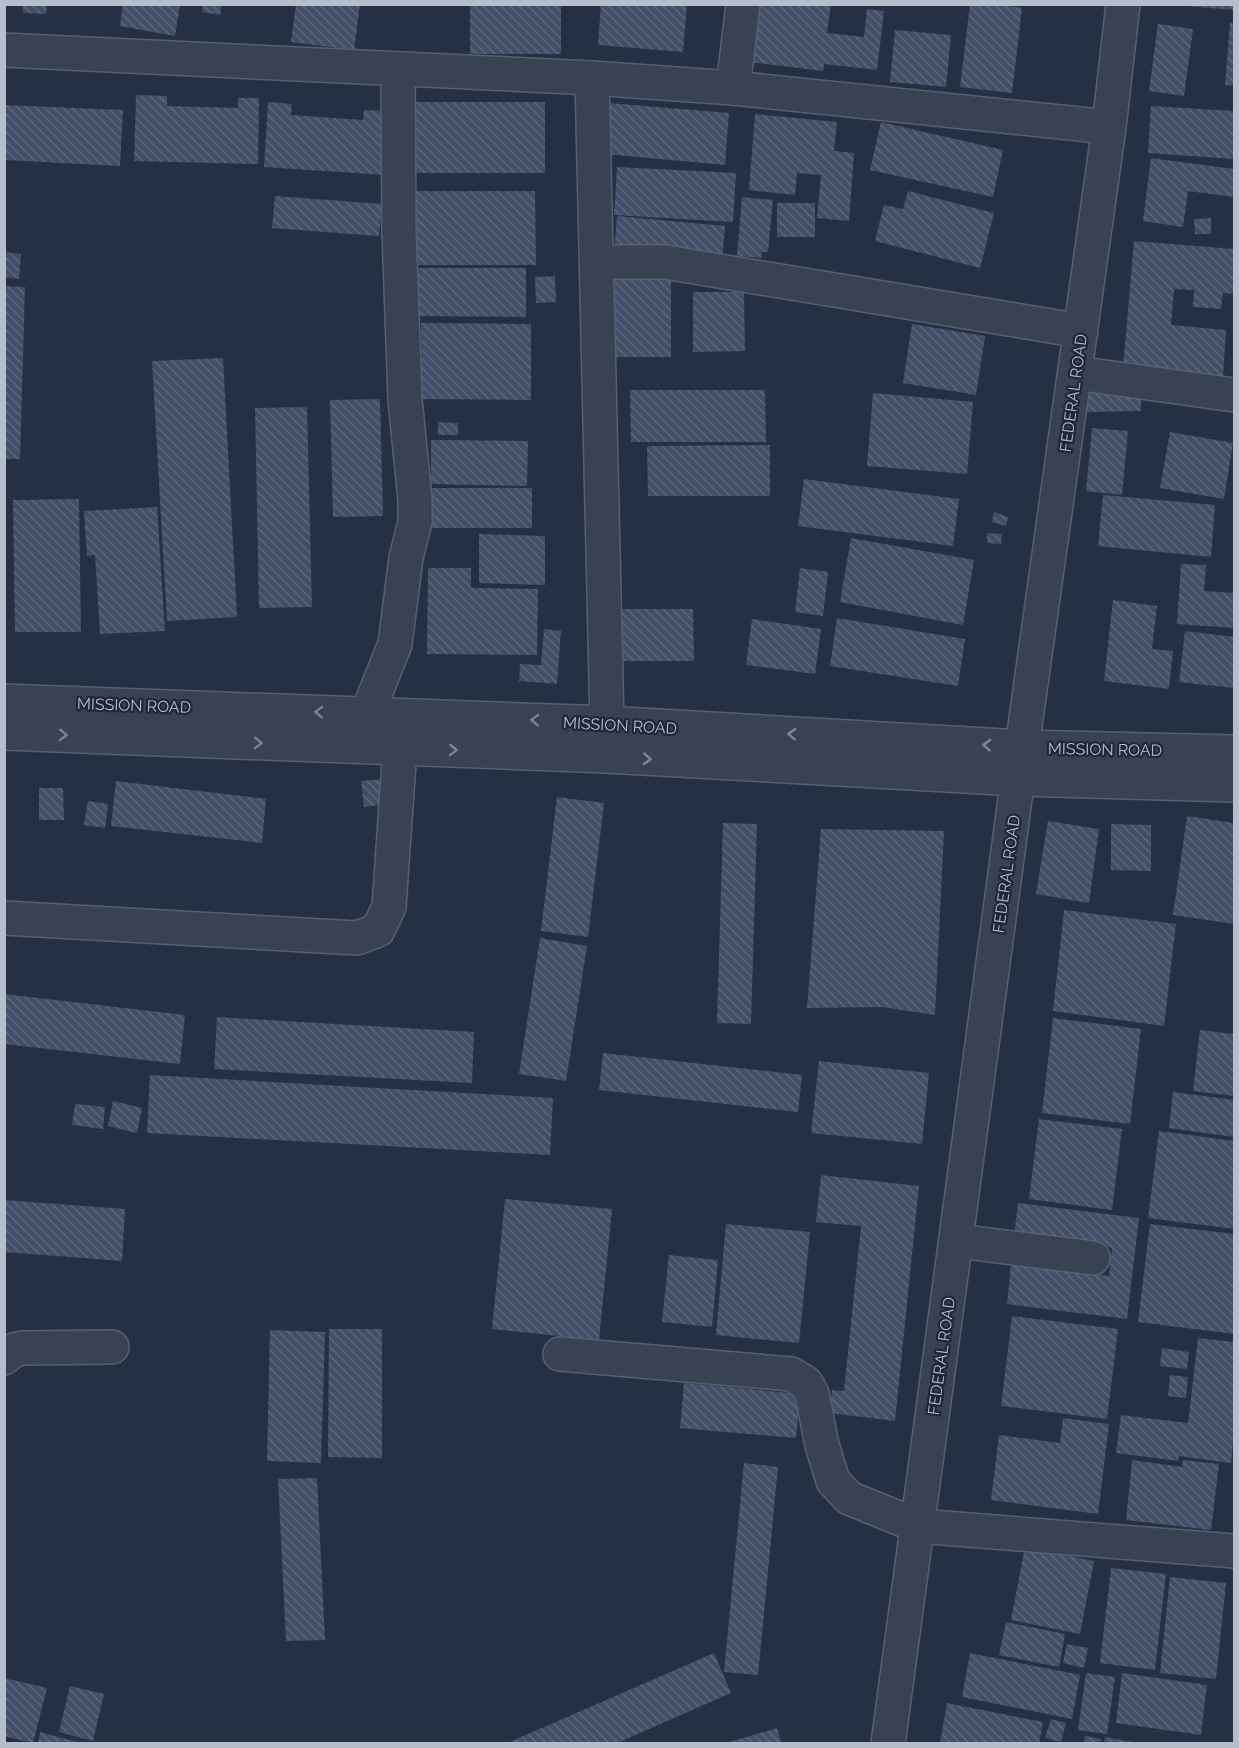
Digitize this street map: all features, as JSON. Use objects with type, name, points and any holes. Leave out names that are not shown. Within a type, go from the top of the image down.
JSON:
[{"type":"street","points":[[733,88],[743,4]]},
{"type":"street","name":"FEDERAL ROAD","points":[[888,1743],[1022,747],[1076,373],[1123,4]]},
{"type":"street","points":[[4,50],[592,78],[733,88],[1109,127]]},
{"type":"street","points":[[367,714],[395,644],[406,558],[415,522],[403,351],[399,232],[398,69]]},
{"type":"street","points":[[592,78],[607,723]]},
{"type":"street","points":[[597,262],[665,262],[1081,331]]},
{"type":"street","points":[[1076,373],[1234,395]]},
{"type":"street","name":"MISSION ROAD","points":[[4,701],[607,723],[1022,747],[1234,752]]},
{"type":"street","name":"MISSION ROAD","points":[[4,733],[606,756],[1018,780],[1234,785]]},
{"type":"street","points":[[4,918],[357,938],[378,930],[389,908],[400,748]]},
{"type":"street","points":[[957,1241],[1093,1258]]},
{"type":"street","points":[[4,1358],[14,1350],[22,1348],[112,1347]]},
{"type":"street","points":[[560,1354],[791,1374],[806,1383],[812,1394],[822,1445],[833,1481],[849,1498],[918,1526],[1234,1551]]},
{"type":"building","points":[[23,4],[47,4],[46,14],[23,13]]},
{"type":"building","points":[[123,4],[180,4],[175,36],[120,26]]},
{"type":"building","points":[[203,4],[222,4],[220,15],[202,12]]},
{"type":"building","points":[[296,4],[360,4],[354,50],[291,42]]},
{"type":"building","points":[[470,4],[561,4],[561,54],[470,54]]},
{"type":"building","points":[[601,4],[687,4],[683,52],[598,45]]},
{"type":"building","points":[[756,4],[831,4],[827,33],[864,37],[867,9],[884,11],[877,70],[824,64],[823,71],[749,62]]},
{"type":"building","points":[[970,4],[996,4],[1022,8],[1012,93],[960,87]]},
{"type":"building","points":[[1186,4],[1234,4],[1234,10],[1186,6]]},
{"type":"building","points":[[1230,23],[1234,23],[1234,86],[1225,85]]},
{"type":"building","points":[[1158,24],[1193,29],[1184,96],[1149,91]]},
{"type":"building","points":[[895,30],[951,35],[946,87],[890,82]]},
{"type":"building","points":[[136,95],[167,96],[167,106],[238,108],[238,98],[259,98],[258,164],[134,161]]},
{"type":"building","points":[[268,102],[292,104],[291,115],[363,120],[364,110],[388,111],[384,175],[264,167]]},
{"type":"building","points":[[408,102],[545,102],[545,173],[409,173]]},
{"type":"building","points":[[609,103],[729,113],[725,165],[605,154]]},
{"type":"building","points":[[4,105],[123,110],[120,166],[4,160]]},
{"type":"building","points":[[1151,106],[1234,111],[1234,159],[1148,153]]},
{"type":"building","points":[[755,114],[837,122],[834,151],[854,153],[849,221],[817,218],[821,175],[797,173],[795,195],[749,190]]},
{"type":"building","points":[[881,122],[1003,150],[993,197],[870,170]]},
{"type":"building","points":[[1151,158],[1234,169],[1234,197],[1188,191],[1183,227],[1143,221]]},
{"type":"building","points":[[617,167],[736,173],[733,222],[614,215]]},
{"type":"building","points":[[413,191],[535,191],[536,265],[413,265]]},
{"type":"building","points":[[908,191],[994,213],[980,268],[875,241],[884,205],[903,209]]},
{"type":"building","points":[[275,196],[382,204],[379,236],[272,228]]},
{"type":"building","points":[[742,197],[773,200],[768,252],[762,252],[761,258],[737,256]]},
{"type":"building","points":[[777,203],[815,203],[815,237],[777,237]]},
{"type":"building","points":[[617,216],[725,226],[722,263],[614,254]]},
{"type":"building","points":[[1211,218],[1211,234],[1195,234],[1194,219]]},
{"type":"building","points":[[1134,241],[1234,249],[1234,294],[1223,293],[1221,309],[1193,307],[1194,290],[1174,289],[1171,325],[1226,330],[1223,376],[1123,368]]},
{"type":"building","points":[[4,252],[21,254],[19,279],[4,277]]},
{"type":"building","points":[[416,268],[526,268],[526,317],[416,316]]},
{"type":"building","points":[[614,268],[671,268],[671,357],[615,357]]},
{"type":"building","points":[[555,276],[556,302],[536,303],[535,277]]},
{"type":"building","points":[[4,286],[25,287],[20,459],[4,459]]},
{"type":"building","points":[[693,292],[744,292],[745,351],[693,352]]},
{"type":"building","points":[[421,323],[531,324],[531,400],[422,399]]},
{"type":"building","points":[[912,324],[985,336],[976,395],[903,383]]},
{"type":"building","points":[[223,358],[237,617],[167,621],[152,361]]},
{"type":"building","points":[[1141,388],[1141,411],[1084,412],[1084,389]]},
{"type":"building","points":[[630,390],[765,390],[766,442],[631,442]]},
{"type":"building","points":[[873,393],[973,402],[967,474],[867,466]]},
{"type":"building","points":[[380,399],[383,516],[333,517],[330,400]]},
{"type":"building","points":[[307,407],[312,607],[259,608],[255,408]]},
{"type":"building","points":[[438,422],[458,423],[458,435],[438,435]]},
{"type":"building","points":[[1092,428],[1128,431],[1122,495],[1086,491]]},
{"type":"building","points":[[1170,432],[1233,443],[1224,499],[1160,488]]},
{"type":"building","points":[[431,440],[528,441],[527,486],[431,484]]},
{"type":"building","points":[[770,445],[770,496],[648,496],[647,446]]},
{"type":"building","points":[[804,479],[959,499],[953,546],[798,526]]},
{"type":"building","points":[[428,488],[532,488],[532,528],[428,528]]},
{"type":"building","points":[[1103,495],[1215,505],[1211,557],[1098,546]]},
{"type":"building","points":[[79,499],[81,632],[15,632],[13,500]]},
{"type":"building","points":[[157,507],[165,631],[100,634],[95,555],[87,556],[84,511]]},
{"type":"building","points":[[994,512],[1008,517],[1006,526],[992,522]]},
{"type":"building","points":[[987,533],[1002,534],[1001,544],[987,543]]},
{"type":"building","points":[[479,534],[545,536],[545,585],[479,583]]},
{"type":"building","points":[[851,538],[974,560],[963,625],[840,602]]},
{"type":"building","points":[[1181,564],[1206,565],[1204,591],[1234,593],[1234,628],[1177,624]]},
{"type":"building","points":[[428,568],[471,568],[471,588],[538,589],[537,655],[427,654]]},
{"type":"building","points":[[800,568],[828,572],[823,616],[795,612]]},
{"type":"building","points":[[1113,600],[1157,606],[1152,649],[1173,651],[1169,689],[1104,681]]},
{"type":"building","points":[[622,609],[693,609],[694,661],[622,661]]},
{"type":"building","points":[[837,618],[965,639],[958,686],[830,666]]},
{"type":"building","points":[[752,619],[821,629],[815,674],[746,665]]},
{"type":"building","points":[[544,629],[561,631],[557,684],[519,681],[520,664],[541,665]]},
{"type":"building","points":[[1185,631],[1234,637],[1234,688],[1179,682]]},
{"type":"building","points":[[385,779],[387,804],[364,807],[361,781]]},
{"type":"building","points":[[116,781],[266,799],[262,843],[111,826]]},
{"type":"building","points":[[39,788],[63,788],[64,820],[39,820]]},
{"type":"building","points":[[557,797],[604,803],[588,937],[541,931]]},
{"type":"building","points":[[88,801],[108,804],[105,828],[84,825]]},
{"type":"building","points":[[1187,816],[1234,823],[1234,924],[1173,915]]},
{"type":"building","points":[[1048,821],[1099,829],[1089,903],[1036,894]]},
{"type":"building","points":[[723,823],[757,824],[751,1024],[717,1023]]},
{"type":"building","points":[[1111,824],[1151,825],[1151,871],[1111,870]]},
{"type":"building","points":[[821,829],[944,831],[935,1015],[882,1007],[807,1008]]},
{"type":"building","points":[[1064,910],[1176,924],[1164,1026],[1053,1011]]},
{"type":"building","points":[[540,938],[587,946],[566,1081],[519,1074]]},
{"type":"building","points":[[4,994],[185,1015],[180,1064],[4,1044]]},
{"type":"building","points":[[217,1017],[474,1032],[472,1083],[214,1069]]},
{"type":"building","points":[[1053,1018],[1141,1029],[1130,1124],[1042,1113]]},
{"type":"building","points":[[1200,1030],[1234,1034],[1234,1096],[1193,1091]]},
{"type":"building","points":[[603,1053],[802,1075],[798,1112],[599,1090]]},
{"type":"building","points":[[819,1061],[929,1073],[922,1144],[811,1133]]},
{"type":"building","points":[[150,1075],[553,1098],[550,1155],[147,1133]]},
{"type":"building","points":[[1173,1092],[1234,1100],[1234,1137],[1169,1128]]},
{"type":"building","points":[[113,1101],[142,1108],[137,1133],[108,1126]]},
{"type":"building","points":[[75,1104],[105,1107],[103,1129],[72,1125]]},
{"type":"building","points":[[1039,1119],[1122,1129],[1112,1210],[1029,1199]]},
{"type":"building","points":[[1159,1131],[1234,1141],[1234,1229],[1148,1218]]},
{"type":"building","points":[[821,1175],[919,1186],[895,1421],[830,1413],[832,1390],[844,1391],[861,1226],[816,1222]]},
{"type":"building","points":[[505,1199],[612,1209],[599,1340],[492,1329]]},
{"type":"building","points":[[4,1200],[125,1209],[122,1261],[4,1252]]},
{"type":"building","points":[[1018,1203],[1139,1218],[1127,1319],[1007,1304],[1011,1264],[1109,1276],[1112,1248],[1014,1236]]},
{"type":"building","points":[[726,1224],[810,1232],[799,1343],[716,1335]]},
{"type":"building","points":[[1150,1224],[1234,1234],[1234,1334],[1138,1322]]},
{"type":"building","points":[[669,1255],[718,1260],[712,1327],[662,1322]]},
{"type":"building","points":[[1012,1316],[1118,1329],[1107,1419],[1001,1406]]},
{"type":"building","points":[[329,1329],[382,1329],[382,1458],[328,1457]]},
{"type":"building","points":[[270,1330],[325,1332],[321,1463],[267,1461]]},
{"type":"building","points":[[1198,1338],[1234,1342],[1234,1432],[1231,1463],[1179,1456],[1178,1461],[1116,1453],[1121,1415],[1188,1423]]},
{"type":"building","points":[[1162,1348],[1189,1352],[1187,1369],[1160,1366]]},
{"type":"building","points":[[1170,1375],[1188,1377],[1186,1398],[1168,1396]]},
{"type":"building","points":[[684,1383],[800,1394],[796,1438],[680,1428]]},
{"type":"building","points":[[1063,1418],[1109,1424],[1098,1514],[991,1500],[999,1435],[1060,1443]]},
{"type":"building","points":[[1132,1460],[1182,1467],[1183,1460],[1219,1464],[1211,1530],[1126,1520]]},
{"type":"building","points":[[744,1463],[778,1467],[758,1675],[724,1672]]},
{"type":"building","points":[[317,1478],[325,1640],[286,1641],[278,1479]]},
{"type":"building","points":[[1025,1547],[1094,1561],[1080,1634],[1011,1620]]},
{"type":"building","points":[[1111,1568],[1166,1574],[1155,1670],[1100,1663]]},
{"type":"building","points":[[1170,1577],[1226,1583],[1216,1679],[1160,1673]]},
{"type":"building","points":[[1006,1622],[1065,1634],[1059,1667],[999,1655]]},
{"type":"building","points":[[1067,1644],[1088,1648],[1084,1668],[1063,1663]]},
{"type":"building","points":[[714,1653],[731,1693],[615,1744],[505,1744]]},
{"type":"building","points":[[970,1653],[1080,1675],[1072,1719],[962,1697]]},
{"type":"building","points":[[1086,1673],[1115,1677],[1107,1734],[1078,1730]]},
{"type":"building","points":[[1122,1673],[1207,1685],[1201,1735],[1116,1723]]},
{"type":"building","points":[[4,1678],[47,1688],[33,1743],[4,1736]]},
{"type":"building","points":[[70,1686],[104,1694],[93,1741],[59,1732]]},
{"type":"building","points":[[947,1703],[1043,1722],[1039,1744],[940,1743]]},
{"type":"building","points":[[1051,1719],[1066,1723],[1061,1742],[1045,1738]]},
{"type":"building","points":[[777,1728],[782,1744],[726,1744],[726,1743]]},
{"type":"building","points":[[40,1732],[81,1743],[81,1744],[38,1744]]},
{"type":"building","points":[[1085,1736],[1101,1739],[1100,1744],[1084,1744]]},
{"type":"building","points":[[1105,1737],[1132,1742],[1132,1744],[1104,1744]]}]
